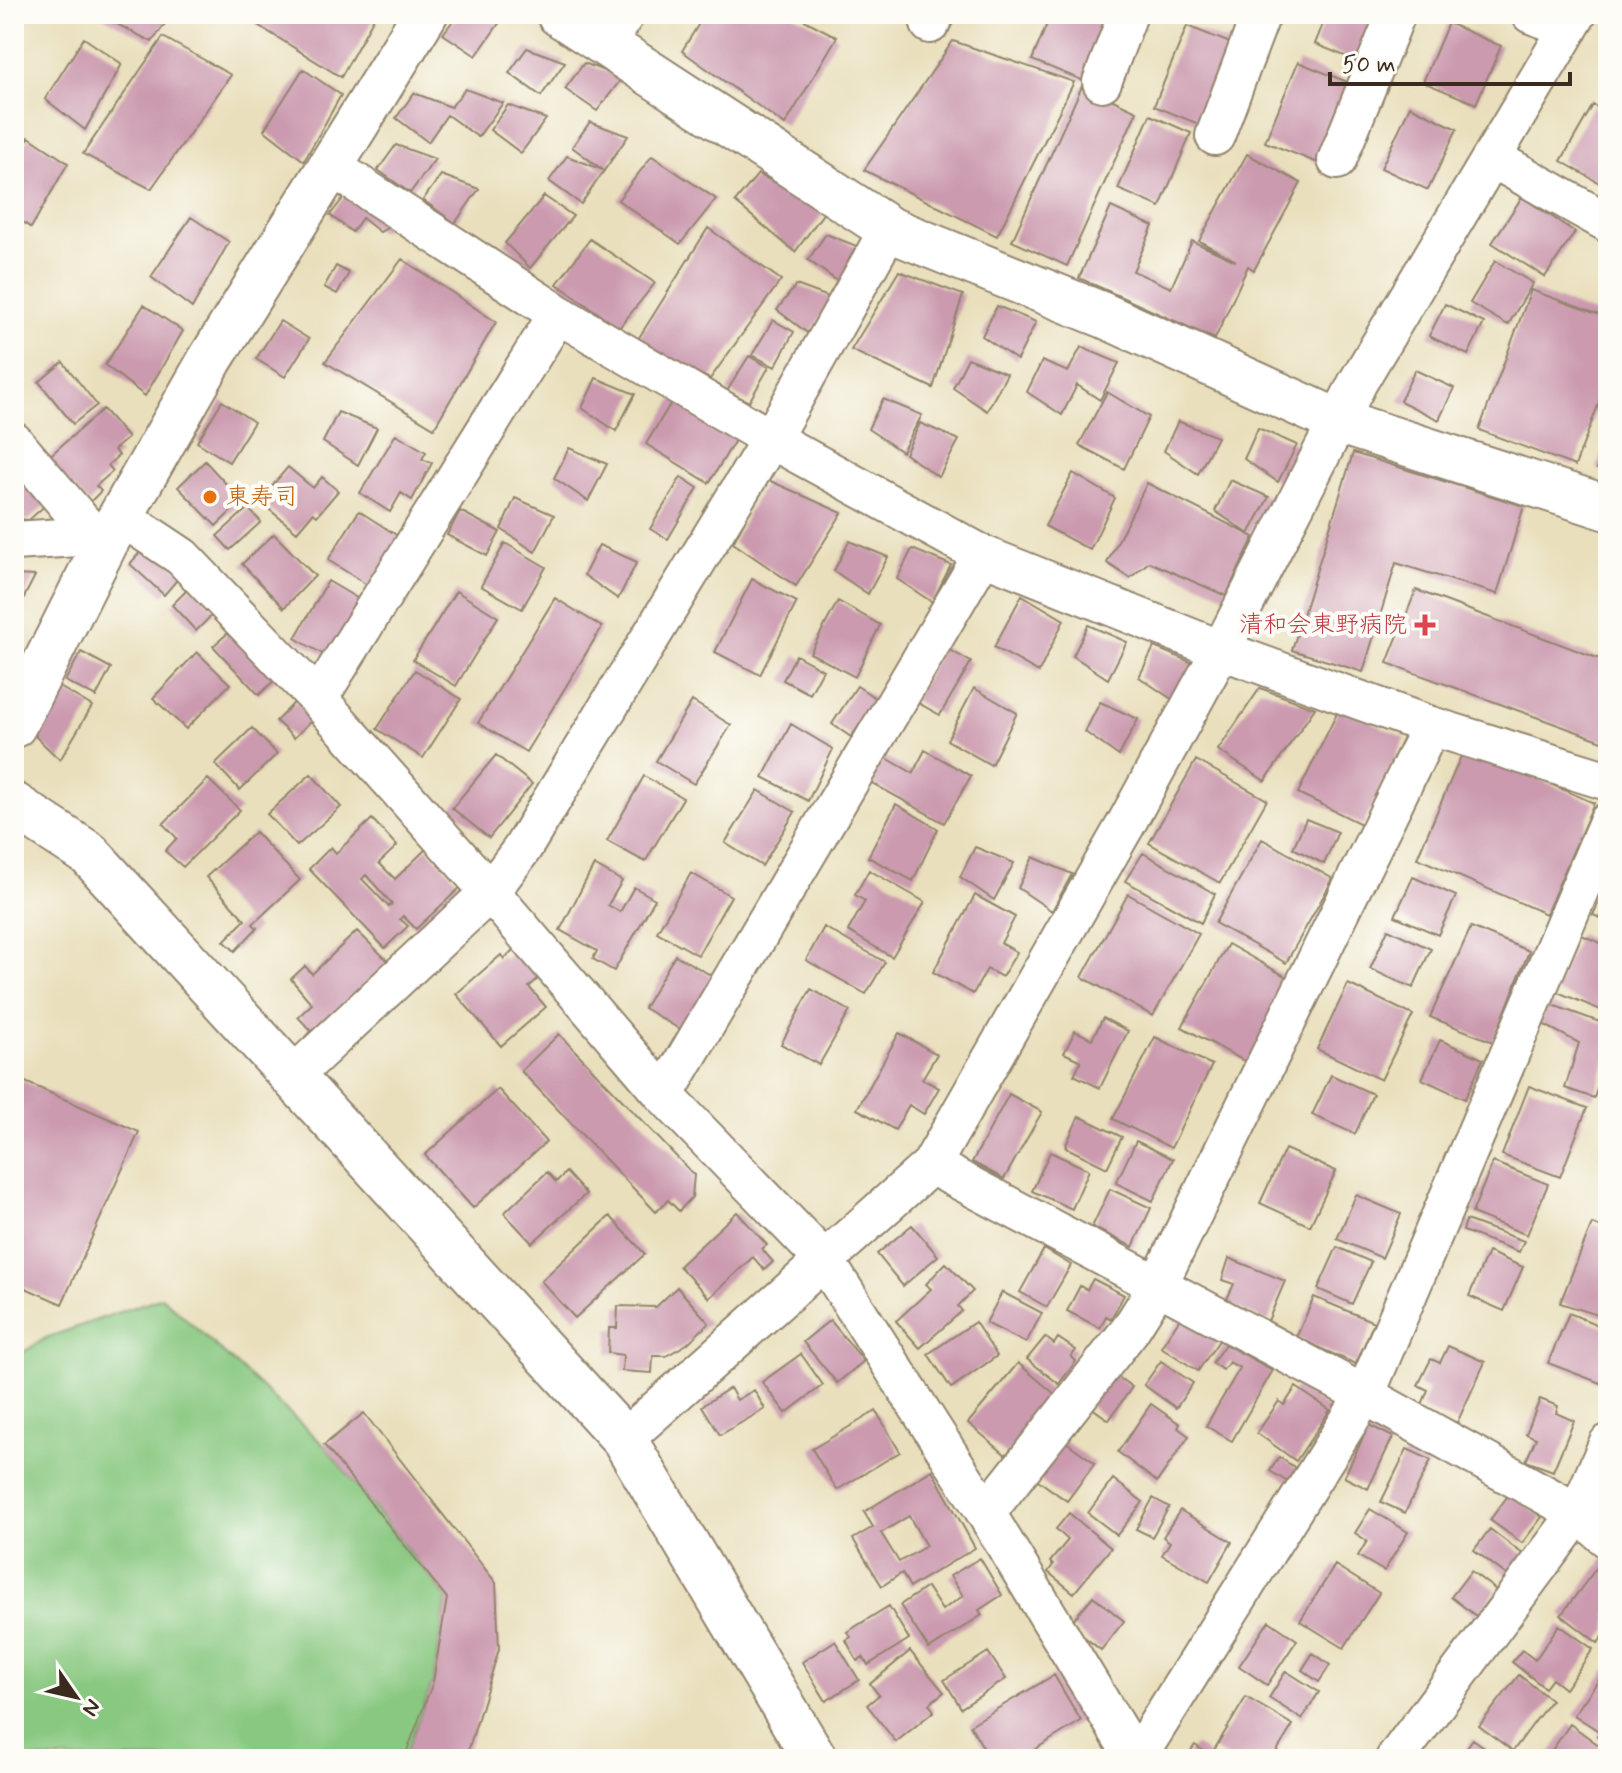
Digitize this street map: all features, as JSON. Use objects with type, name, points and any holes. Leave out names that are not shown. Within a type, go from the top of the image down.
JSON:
[{"type":"street","points":[[14,725],[108,532],[210,360],[425,14]]},
{"type":"street","points":[[559,14],[615,29],[889,229],[1103,315],[1337,421],[1608,508]]},
{"type":"street","points":[[1102,82],[1128,14]]},
{"type":"street","points":[[1215,136],[1261,14]]},
{"type":"street","points":[[1337,160],[1396,14]]},
{"type":"street","points":[[624,1439],[931,1165],[1221,650],[1337,421],[1573,21],[1531,14]]},
{"type":"street","points":[[1492,158],[1608,223]]},
{"type":"street","points":[[332,167],[558,314],[771,439],[983,555],[1221,650],[1431,726],[1608,781]]},
{"type":"street","points":[[294,1075],[490,892],[522,849],[771,439],[889,229]]},
{"type":"street","points":[[318,699],[558,314]]},
{"type":"street","points":[[14,442],[108,532]]},
{"type":"street","points":[[14,541],[108,532],[182,557],[318,699],[490,892],[664,1095],[825,1261],[986,1513],[1135,1759],[1365,1395],[1608,822]]},
{"type":"street","points":[[664,1095],[983,555]]},
{"type":"street","points":[[986,1513],[1130,1330],[1157,1287],[1431,726]]},
{"type":"street","points":[[14,805],[89,854],[624,1439],[815,1759]]},
{"type":"street","points":[[931,1165],[1365,1395],[1578,1513],[1608,1539]]},
{"type":"street","points":[[1395,1759],[1578,1513],[1608,1444]]},
{"type":"green space","points":[[162,1297],[324,1445],[447,1598],[433,1682],[404,1759],[14,1759],[14,1358],[46,1338]]},
{"type":"building","points":[[97,14],[172,14],[152,42]]},
{"type":"building","points":[[240,14],[376,14],[341,77]]},
{"type":"building","points":[[458,14],[478,14],[500,22],[476,56],[443,34]]},
{"type":"building","points":[[705,14],[793,14],[837,37],[785,125],[682,51]]},
{"type":"building","points":[[1051,14],[1112,14],[1084,81],[1032,60]]},
{"type":"building","points":[[1221,14],[1252,14],[1247,25]]},
{"type":"building","points":[[1327,14],[1388,14],[1367,65],[1315,44]]},
{"type":"building","points":[[1448,23],[1501,46],[1476,104],[1423,82]]},
{"type":"building","points":[[1187,26],[1238,46],[1206,127],[1154,106]]},
{"type":"building","points":[[163,37],[231,75],[151,189],[83,154]]},
{"type":"building","points":[[84,38],[122,64],[85,130],[45,99]]},
{"type":"building","points":[[953,41],[1074,82],[997,236],[864,170]]},
{"type":"building","points":[[527,48],[565,62],[541,96],[509,73]]},
{"type":"building","points":[[1298,62],[1350,83],[1318,163],[1265,142]]},
{"type":"building","points":[[584,63],[622,78],[597,111],[565,89]]},
{"type":"building","points":[[303,69],[341,95],[304,161],[264,130]]},
{"type":"building","points":[[1082,86],[1137,111],[1067,266],[1012,241]]},
{"type":"building","points":[[465,89],[503,103],[478,137],[447,115],[428,142],[396,118],[414,93],[451,107]]},
{"type":"building","points":[[508,105],[546,119],[521,153],[490,130]]},
{"type":"building","points":[[1593,105],[1608,114],[1608,188],[1561,161]]},
{"type":"building","points":[[1410,106],[1457,129],[1428,190],[1381,168]]},
{"type":"building","points":[[1150,115],[1191,133],[1160,207],[1118,189]]},
{"type":"building","points":[[590,122],[628,136],[581,204],[549,181],[567,156],[603,170],[572,147]]},
{"type":"building","points":[[29,137],[68,163],[31,228],[14,215],[14,161]]},
{"type":"building","points":[[396,145],[435,159],[410,193],[378,170]]},
{"type":"building","points":[[1247,154],[1301,183],[1254,270],[1248,266],[1215,339],[1079,278],[1111,207],[1153,226],[1133,271],[1171,288],[1192,241],[1236,261],[1199,241]]},
{"type":"building","points":[[652,156],[716,199],[680,244],[618,200]]},
{"type":"building","points":[[758,174],[827,208],[795,252],[735,202]]},
{"type":"building","points":[[441,175],[479,189],[455,223],[423,200]]},
{"type":"building","points":[[352,187],[399,221],[380,232],[362,218],[352,232],[330,215]]},
{"type":"building","points":[[544,196],[573,216],[530,268],[505,243]]},
{"type":"building","points":[[1522,197],[1575,232],[1545,277],[1492,243]]},
{"type":"building","points":[[191,217],[229,242],[192,308],[151,277]]},
{"type":"building","points":[[708,228],[781,280],[710,379],[635,344]]},
{"type":"building","points":[[14,230],[23,237],[14,248]]},
{"type":"building","points":[[826,234],[864,249],[840,283],[808,260]]},
{"type":"building","points":[[590,239],[655,283],[619,328],[557,284]]},
{"type":"building","points":[[402,259],[496,322],[434,428],[325,362]]},
{"type":"building","points":[[1495,261],[1533,283],[1508,325],[1470,303]]},
{"type":"building","points":[[336,266],[349,273],[337,294],[324,287]]},
{"type":"building","points":[[899,271],[963,295],[933,388],[851,350]]},
{"type":"building","points":[[796,285],[834,299],[809,334],[777,310]]},
{"type":"building","points":[[1531,290],[1608,318],[1608,379],[1575,466],[1479,430]]},
{"type":"building","points":[[1445,304],[1484,323],[1468,355],[1429,336]]},
{"type":"building","points":[[144,305],[183,331],[145,396],[105,365]]},
{"type":"building","points":[[997,306],[1036,322],[1017,360],[982,336]]},
{"type":"building","points":[[773,320],[794,332],[775,367],[752,355]]},
{"type":"building","points":[[280,321],[309,339],[285,377],[256,359]]},
{"type":"building","points":[[1081,347],[1119,363],[1100,400],[1077,385],[1062,415],[1027,392],[1042,361],[1068,372]]},
{"type":"building","points":[[749,356],[769,367],[749,402],[727,391]]},
{"type":"building","points":[[968,358],[1007,374],[987,411],[953,388]]},
{"type":"building","points":[[63,362],[97,405],[73,424],[39,382]]},
{"type":"building","points":[[1415,370],[1454,388],[1439,420],[1400,401]]},
{"type":"building","points":[[596,378],[635,394],[616,431],[582,408]]},
{"type":"building","points":[[1107,392],[1149,417],[1124,469],[1079,445]]},
{"type":"building","points":[[677,393],[740,432],[709,483],[646,444]]},
{"type":"building","points":[[883,399],[922,415],[902,452],[868,429]]},
{"type":"building","points":[[222,401],[254,422],[229,462],[197,442]]},
{"type":"building","points":[[103,409],[128,438],[114,450],[119,455],[108,465],[113,471],[96,486],[101,491],[89,503],[45,460]]},
{"type":"building","points":[[338,412],[377,428],[358,465],[323,442]]},
{"type":"building","points":[[1178,421],[1217,437],[1198,474],[1164,451]]},
{"type":"building","points":[[920,423],[959,440],[939,477],[905,454]]},
{"type":"building","points":[[1258,428],[1297,445],[1278,482],[1244,459]]},
{"type":"building","points":[[396,434],[426,452],[422,459],[432,463],[412,500],[401,493],[390,512],[360,493]]},
{"type":"building","points":[[1608,435],[1608,472],[1597,469]]},
{"type":"building","points":[[569,448],[607,464],[588,501],[554,478]]},
{"type":"building","points":[[1353,453],[1524,506],[1497,594],[1396,563],[1363,672],[1292,650]]},
{"type":"building","points":[[14,461],[50,501],[29,520],[14,519]]},
{"type":"building","points":[[205,461],[242,501],[216,526],[178,487]]},
{"type":"building","points":[[288,467],[313,488],[322,477],[338,491],[317,516],[313,513],[297,532],[259,501]]},
{"type":"building","points":[[1073,473],[1115,498],[1090,550],[1045,526]]},
{"type":"building","points":[[681,477],[698,488],[668,539],[650,529]]},
{"type":"building","points":[[766,479],[842,513],[796,586],[733,543]]},
{"type":"building","points":[[1230,480],[1269,497],[1249,534],[1215,511]]},
{"type":"building","points":[[1147,483],[1254,537],[1226,596],[1149,562],[1130,578],[1107,563]]},
{"type":"building","points":[[515,498],[554,515],[535,552],[501,529]]},
{"type":"building","points":[[248,508],[261,522],[230,550],[217,536]]},
{"type":"building","points":[[359,511],[404,540],[372,588],[328,560]]},
{"type":"building","points":[[460,511],[500,532],[487,556],[447,535]]},
{"type":"building","points":[[274,534],[315,576],[284,608],[242,564]]},
{"type":"building","points":[[849,541],[888,557],[868,594],[834,571]]},
{"type":"building","points":[[148,543],[183,573],[164,595],[130,564]]},
{"type":"building","points":[[505,543],[546,567],[522,609],[481,586]]},
{"type":"building","points":[[599,545],[637,562],[618,599],[584,575]]},
{"type":"building","points":[[912,549],[951,565],[932,602],[897,579]]},
{"type":"building","points":[[14,575],[35,576],[14,617]]},
{"type":"building","points":[[752,579],[797,602],[760,675],[715,652]]},
{"type":"building","points":[[328,581],[367,604],[333,660],[295,638]]},
{"type":"building","points":[[192,585],[216,611],[196,631],[172,605]]},
{"type":"building","points":[[1416,590],[1608,662],[1608,743],[1387,663]]},
{"type":"building","points":[[456,591],[498,617],[456,686],[413,660]]},
{"type":"building","points":[[1022,595],[1064,620],[1039,672],[994,647]]},
{"type":"building","points":[[555,598],[602,627],[526,752],[478,723]]},
{"type":"building","points":[[838,601],[880,625],[855,677],[810,653]]},
{"type":"building","points":[[1088,625],[1127,642],[1108,679],[1073,656]]},
{"type":"building","points":[[234,628],[279,676],[259,695],[213,646]]},
{"type":"building","points":[[943,646],[971,662],[940,715],[913,700]]},
{"type":"building","points":[[1154,647],[1193,663],[1173,700],[1139,677]]},
{"type":"building","points":[[81,652],[111,668],[96,697],[65,681]]},
{"type":"building","points":[[197,652],[230,684],[186,729],[153,698]]},
{"type":"building","points":[[796,655],[823,670],[810,694],[783,680]]},
{"type":"building","points":[[415,670],[461,699],[423,758],[377,729]]},
{"type":"building","points":[[58,686],[92,706],[60,760],[36,737],[35,725]]},
{"type":"building","points":[[857,686],[877,699],[851,737],[832,724]]},
{"type":"building","points":[[974,688],[1017,713],[991,765],[947,740]]},
{"type":"building","points":[[1260,688],[1315,708],[1265,781],[1218,750]]},
{"type":"building","points":[[296,701],[314,718],[294,738],[276,721]]},
{"type":"building","points":[[692,701],[731,725],[694,784],[656,761]]},
{"type":"building","points":[[1100,702],[1138,719],[1119,756],[1085,732]]},
{"type":"building","points":[[1340,707],[1405,738],[1363,825],[1298,793]]},
{"type":"building","points":[[791,724],[833,749],[808,801],[763,777]]},
{"type":"building","points":[[252,728],[277,754],[240,790],[215,764]]},
{"type":"building","points":[[1465,747],[1594,803],[1546,914],[1417,858]]},
{"type":"building","points":[[925,750],[971,776],[944,823],[868,781],[883,756],[913,773]]},
{"type":"building","points":[[496,755],[532,784],[489,838],[452,808]]},
{"type":"building","points":[[1196,760],[1267,800],[1220,883],[1149,843]]},
{"type":"building","points":[[311,774],[341,807],[297,846],[267,814]]},
{"type":"building","points":[[644,776],[683,798],[645,862],[607,841]]},
{"type":"building","points":[[208,779],[240,810],[183,867],[165,851],[177,838],[163,824]]},
{"type":"building","points":[[758,790],[795,812],[762,866],[725,843]]},
{"type":"building","points":[[896,804],[938,829],[913,881],[868,857]]},
{"type":"building","points":[[372,819],[397,846],[379,863],[395,879],[427,848],[462,886],[416,929],[403,916],[400,919],[408,926],[385,948],[309,869],[331,847],[336,853]],"holes":[[[366,875],[392,904],[389,907],[362,879]]]},
{"type":"building","points":[[1306,819],[1338,832],[1324,864],[1293,848]]},
{"type":"building","points":[[255,832],[300,880],[253,924],[257,928],[235,951],[224,941],[245,920],[206,877]]},
{"type":"building","points":[[1262,839],[1333,879],[1286,963],[1215,923]]},
{"type":"building","points":[[975,847],[1014,863],[994,900],[960,877]]},
{"type":"building","points":[[1143,853],[1215,894],[1201,923],[1125,881]]},
{"type":"building","points":[[1033,857],[1072,874],[1052,911],[1018,888]]},
{"type":"building","points":[[594,865],[622,881],[608,905],[620,912],[634,887],[655,899],[614,971],[593,959],[597,951],[560,930]]},
{"type":"building","points":[[869,870],[925,902],[892,957],[848,931],[865,901],[855,895]]},
{"type":"building","points":[[691,873],[731,896],[698,955],[657,932]]},
{"type":"building","points":[[1413,877],[1456,896],[1438,935],[1395,916]]},
{"type":"building","points":[[1608,880],[1608,921],[1593,915]]},
{"type":"building","points":[[1128,894],[1199,934],[1153,1016],[1082,977]]},
{"type":"building","points":[[975,895],[1015,917],[1001,943],[1017,952],[1002,977],[987,969],[973,994],[933,972]]},
{"type":"building","points":[[824,927],[885,962],[866,994],[806,960]]},
{"type":"building","points":[[1471,927],[1529,951],[1493,1042],[1430,1017]]},
{"type":"building","points":[[1388,929],[1431,949],[1413,988],[1370,969]]},
{"type":"building","points":[[357,931],[389,962],[312,1032],[298,1017],[312,1004],[291,979],[305,966],[312,974]]},
{"type":"building","points":[[1579,934],[1608,946],[1608,1013],[1555,991]]},
{"type":"building","points":[[1228,944],[1299,984],[1253,1066],[1182,1027]]},
{"type":"building","points":[[518,945],[545,972],[529,987],[546,1007],[501,1046],[456,994],[501,955],[504,959]]},
{"type":"building","points":[[675,955],[714,977],[683,1031],[644,1008]]},
{"type":"building","points":[[1348,984],[1413,1015],[1381,1080],[1317,1049]]},
{"type":"building","points":[[811,989],[850,1011],[819,1065],[781,1044]]},
{"type":"building","points":[[1547,1003],[1608,1025],[1608,1055],[1594,1098],[1565,1088],[1579,1043],[1539,1022]]},
{"type":"building","points":[[1103,1018],[1128,1031],[1100,1088],[1074,1075],[1081,1061],[1064,1053],[1075,1031],[1092,1039]]},
{"type":"building","points":[[899,1033],[937,1054],[922,1079],[939,1088],[924,1114],[909,1105],[895,1130],[857,1109]]},
{"type":"building","points":[[559,1034],[694,1175],[692,1197],[679,1211],[668,1200],[656,1212],[521,1071]]},
{"type":"building","points":[[1155,1037],[1212,1065],[1171,1148],[1113,1119]]},
{"type":"building","points":[[1440,1040],[1483,1059],[1465,1099],[1422,1079]]},
{"type":"building","points":[[1331,1075],[1373,1094],[1355,1134],[1312,1115]]},
{"type":"building","points":[[14,1077],[139,1132],[62,1304],[14,1283]]},
{"type":"building","points":[[1529,1086],[1587,1108],[1560,1177],[1502,1155]]},
{"type":"building","points":[[498,1089],[546,1142],[473,1208],[425,1155]]},
{"type":"building","points":[[1009,1094],[1042,1112],[1004,1179],[972,1162]]},
{"type":"building","points":[[1079,1116],[1122,1137],[1107,1168],[1065,1147]]},
{"type":"building","points":[[1136,1141],[1173,1159],[1153,1201],[1116,1183]]},
{"type":"building","points":[[1285,1149],[1336,1171],[1310,1226],[1260,1203]]},
{"type":"building","points":[[1050,1152],[1089,1170],[1072,1209],[1032,1191]]},
{"type":"building","points":[[1493,1162],[1548,1184],[1527,1235],[1472,1213]]},
{"type":"building","points":[[547,1172],[556,1182],[566,1172],[586,1194],[532,1243],[504,1213]]},
{"type":"building","points":[[1110,1189],[1151,1208],[1133,1247],[1092,1227]]},
{"type":"building","points":[[1356,1195],[1401,1214],[1382,1258],[1337,1239]]},
{"type":"building","points":[[1608,1203],[1608,1223],[1601,1220]]},
{"type":"building","points":[[737,1212],[767,1245],[762,1249],[773,1262],[764,1270],[753,1257],[709,1298],[679,1266]]},
{"type":"building","points":[[610,1216],[645,1254],[575,1318],[541,1281]]},
{"type":"building","points":[[1466,1220],[1524,1241],[1519,1252],[1463,1231]]},
{"type":"building","points":[[1592,1224],[1608,1230],[1607,1318],[1560,1303]]},
{"type":"building","points":[[912,1225],[938,1256],[903,1286],[877,1254]]},
{"type":"building","points":[[1337,1247],[1371,1262],[1352,1304],[1318,1289]]},
{"type":"building","points":[[1044,1249],[1071,1265],[1047,1307],[1020,1292]]},
{"type":"building","points":[[1488,1252],[1523,1267],[1504,1311],[1469,1296]]},
{"type":"building","points":[[1229,1258],[1285,1281],[1268,1321],[1225,1303],[1234,1284],[1222,1280]]},
{"type":"building","points":[[946,1263],[973,1291],[958,1306],[962,1311],[920,1348],[896,1321],[931,1289],[926,1284]]},
{"type":"building","points":[[1093,1279],[1124,1295],[1111,1319],[1106,1316],[1100,1328],[1067,1311],[1080,1286],[1087,1290]]},
{"type":"building","points":[[677,1287],[709,1323],[687,1344],[666,1356],[653,1356],[652,1373],[622,1371],[623,1355],[608,1353],[609,1328],[617,1328],[618,1306],[656,1307]]},
{"type":"building","points":[[1002,1292],[1042,1313],[1026,1343],[986,1323]]},
{"type":"building","points":[[1314,1297],[1374,1322],[1356,1364],[1296,1338]]},
{"type":"building","points":[[1569,1313],[1608,1329],[1601,1352],[1608,1355],[1608,1386],[1548,1363]]},
{"type":"building","points":[[1183,1314],[1220,1339],[1198,1371],[1161,1347]]},
{"type":"building","points":[[830,1320],[864,1361],[837,1383],[803,1342]]},
{"type":"building","points":[[975,1322],[997,1356],[951,1388],[928,1354]]},
{"type":"building","points":[[1045,1337],[1054,1344],[1058,1338],[1076,1350],[1071,1357],[1076,1361],[1059,1384],[1027,1359]]},
{"type":"building","points":[[1225,1344],[1273,1370],[1232,1441],[1206,1426],[1240,1368],[1229,1362],[1223,1370],[1212,1363]]},
{"type":"building","points":[[1448,1346],[1485,1362],[1457,1423],[1421,1407],[1428,1390],[1418,1385],[1431,1359],[1440,1363]]},
{"type":"building","points":[[801,1354],[823,1385],[786,1413],[762,1382]]},
{"type":"building","points":[[1161,1361],[1193,1383],[1176,1408],[1144,1385]]},
{"type":"building","points":[[1018,1363],[1056,1395],[1006,1455],[968,1423]]},
{"type":"building","points":[[1111,1372],[1132,1387],[1109,1420],[1088,1405]]},
{"type":"building","points":[[1296,1387],[1330,1410],[1296,1461],[1257,1433],[1279,1401],[1284,1405]]},
{"type":"building","points":[[730,1388],[737,1400],[754,1390],[765,1409],[720,1435],[702,1406]]},
{"type":"building","points":[[1540,1399],[1558,1406],[1556,1413],[1574,1421],[1553,1471],[1526,1461],[1536,1438],[1526,1434]]},
{"type":"building","points":[[1151,1404],[1180,1424],[1178,1428],[1189,1436],[1157,1482],[1118,1452]]},
{"type":"building","points":[[876,1411],[900,1452],[837,1490],[812,1449]]},
{"type":"building","points":[[364,1413],[496,1583],[499,1649],[469,1748],[462,1759],[404,1759],[433,1682],[447,1598],[324,1445]]},
{"type":"building","points":[[1369,1425],[1393,1437],[1368,1489],[1344,1477]]},
{"type":"building","points":[[1062,1439],[1095,1463],[1067,1501],[1035,1478]]},
{"type":"building","points":[[1407,1449],[1431,1460],[1405,1513],[1381,1502]]},
{"type":"building","points":[[1279,1457],[1300,1471],[1291,1484],[1270,1471]]},
{"type":"building","points":[[932,1470],[975,1548],[910,1587],[902,1573],[882,1586],[853,1539],[873,1527],[864,1512]],"holes":[[[909,1516],[926,1546],[899,1562],[881,1533]]]},
{"type":"building","points":[[1113,1479],[1143,1502],[1117,1535],[1088,1513]]},
{"type":"building","points":[[1510,1493],[1542,1517],[1522,1543],[1490,1520]]},
{"type":"building","points":[[1153,1498],[1169,1507],[1152,1537],[1136,1529]]},
{"type":"building","points":[[1370,1509],[1408,1532],[1384,1571],[1358,1556],[1367,1541],[1355,1533]]},
{"type":"building","points":[[1180,1510],[1232,1542],[1209,1582],[1162,1555],[1170,1542],[1163,1537]]},
{"type":"building","points":[[1069,1513],[1111,1548],[1074,1593],[1048,1572],[1053,1565],[1050,1562],[1068,1540],[1056,1529]]},
{"type":"building","points":[[1490,1529],[1524,1555],[1508,1576],[1474,1550]]},
{"type":"building","points":[[980,1558],[1002,1595],[979,1610],[982,1615],[929,1649],[900,1605],[927,1587],[942,1610],[963,1596],[950,1576]]},
{"type":"building","points":[[1604,1558],[1608,1561],[1608,1630],[1598,1643],[1561,1615]]},
{"type":"building","points":[[1335,1565],[1379,1593],[1344,1648],[1300,1621]]},
{"type":"building","points":[[1471,1571],[1496,1590],[1476,1616],[1451,1597]]},
{"type":"building","points":[[1093,1596],[1124,1621],[1101,1650],[1069,1625]]},
{"type":"building","points":[[889,1606],[909,1639],[868,1665],[863,1657],[857,1661],[846,1640],[851,1637],[847,1632]]},
{"type":"building","points":[[1269,1621],[1297,1640],[1267,1685],[1239,1666]]},
{"type":"building","points":[[1559,1625],[1593,1649],[1565,1689],[1552,1679],[1545,1688],[1512,1662],[1522,1650],[1535,1660]]},
{"type":"building","points":[[835,1641],[859,1680],[826,1701],[802,1662]]},
{"type":"building","points":[[910,1651],[944,1692],[929,1704],[934,1711],[896,1742],[867,1705],[879,1695],[870,1684]]},
{"type":"building","points":[[988,1652],[1006,1679],[961,1708],[944,1680]]},
{"type":"building","points":[[1313,1653],[1330,1665],[1319,1682],[1302,1670]]},
{"type":"building","points":[[1608,1667],[1608,1744],[1597,1736],[1600,1732],[1574,1715]]},
{"type":"building","points":[[1286,1671],[1319,1692],[1302,1719],[1269,1698]]},
{"type":"building","points":[[1054,1675],[1081,1721],[1019,1759],[990,1759],[970,1725]]},
{"type":"building","points":[[1519,1675],[1551,1700],[1513,1751],[1479,1726]]},
{"type":"building","points":[[1246,1697],[1293,1725],[1272,1759],[1230,1759],[1214,1750]]},
{"type":"building","points":[[1570,1724],[1604,1749],[1597,1759],[1546,1759]]},
{"type":"building","points":[[1473,1739],[1501,1759],[1458,1759]]},
{"type":"building","points":[[1195,1745],[1215,1759],[1185,1759]]},
{"type":"place","name":"東寿司","points":[[210,497]]},
{"type":"place","name":"清和会東野病院","points":[[1425,625]]}]
